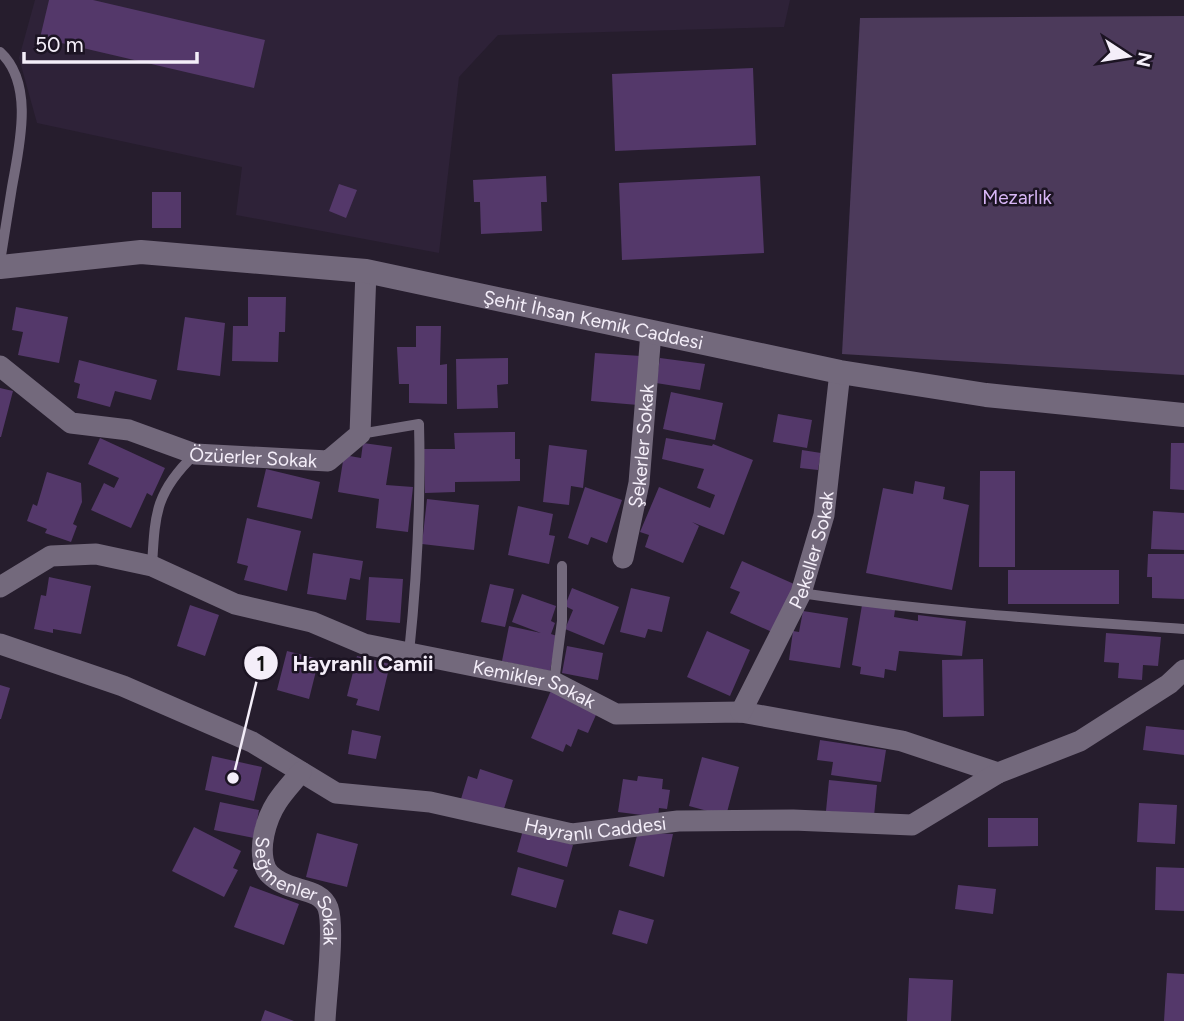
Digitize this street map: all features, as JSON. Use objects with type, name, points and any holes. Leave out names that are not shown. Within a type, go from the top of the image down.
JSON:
[{"type":"street","name":"Şehit İhsan Kemik Caddesi","points":[[0,265],[141,252],[366,271],[840,372],[986,395],[1184,415]]},
{"type":"street","points":[[360,434],[366,271]]},
{"type":"street","name":"Şekerler Sokak","points":[[623,558],[639,483],[651,332]]},
{"type":"street","name":"Özüerler Sokak","points":[[0,366],[71,423],[129,430],[195,454],[328,461],[360,434]]},
{"type":"street","name":"Pekeller Sokak","points":[[741,712],[801,593],[824,515],[840,372]]},
{"type":"street","name":"Kemikler Sokak","points":[[0,587],[51,555],[96,554],[152,566],[235,604],[312,622],[365,644],[554,682],[616,714],[741,712],[902,741],[998,773]]},
{"type":"street","name":"Hayranlı Caddesi","points":[[0,644],[123,686],[252,742],[336,793],[430,802],[572,834],[678,821],[793,820],[912,825],[998,773],[1080,741],[1169,684],[1184,670]]},
{"type":"street","name":"Seğmenler Sokak","points":[[301,772],[273,810],[264,838],[263,854],[267,870],[275,879],[318,896],[327,905],[330,935],[325,1021]]},
{"type":"lane","points":[[0,52],[19,84],[22,126],[0,265]]},
{"type":"lane","points":[[360,434],[419,424],[419,541],[409,653]]},
{"type":"lane","points":[[152,566],[154,527],[159,505],[170,480],[195,454]]},
{"type":"lane","points":[[554,682],[562,621],[562,566]]},
{"type":"lane","points":[[801,593],[845,600],[1031,618],[1184,629]]},
{"type":"shaded area","points":[[35,0],[790,0],[784,27],[498,35],[459,77],[439,253],[236,215],[242,167],[37,123],[19,58]]},
{"type":"green space","name":"Mezarlık","points":[[1184,16],[1184,375],[842,354],[860,18]]},
{"type":"building","points":[[49,0],[93,0],[265,40],[254,88],[40,38]]},
{"type":"building","points":[[753,68],[756,145],[615,151],[612,74]]},
{"type":"building","points":[[546,176],[547,202],[541,202],[542,231],[481,234],[480,202],[474,202],[473,180]]},
{"type":"building","points":[[760,176],[764,253],[622,260],[619,183]]},
{"type":"building","points":[[339,184],[357,190],[346,218],[329,211]]},
{"type":"building","points":[[152,192],[181,192],[181,228],[152,228]]},
{"type":"building","points":[[248,297],[286,297],[285,332],[279,332],[278,362],[232,361],[233,326],[248,326]]},
{"type":"building","points":[[16,307],[68,317],[59,363],[18,355],[23,332],[12,330]]},
{"type":"building","points":[[185,317],[225,323],[220,376],[177,370]]},
{"type":"building","points":[[416,326],[441,326],[440,365],[447,364],[447,404],[409,403],[409,384],[399,384],[397,347],[416,347]]},
{"type":"building","points":[[595,353],[641,356],[638,405],[591,401]]},
{"type":"building","points":[[508,358],[508,384],[497,385],[498,408],[457,409],[456,359]]},
{"type":"building","points":[[660,358],[705,364],[700,390],[656,383]]},
{"type":"building","points":[[79,360],[157,380],[151,400],[115,391],[110,407],[77,398],[80,384],[74,382]]},
{"type":"building","points":[[0,388],[13,391],[1,437],[0,437]]},
{"type":"building","points":[[671,392],[723,403],[715,440],[663,429]]},
{"type":"building","points":[[778,414],[812,420],[807,448],[773,442]]},
{"type":"building","points":[[515,432],[515,459],[520,459],[520,481],[455,482],[455,492],[425,493],[424,449],[455,449],[454,433]]},
{"type":"building","points":[[100,438],[165,468],[152,496],[147,493],[131,528],[91,510],[104,483],[114,488],[119,478],[88,464]]},
{"type":"building","points":[[666,438],[712,446],[713,444],[753,460],[724,535],[692,522],[699,526],[683,563],[645,547],[649,535],[640,532],[659,487],[710,508],[715,495],[697,488],[704,469],[662,459]]},
{"type":"building","points":[[363,443],[392,447],[386,485],[413,487],[408,532],[376,528],[379,499],[338,492],[344,455],[361,458]]},
{"type":"building","points":[[1171,443],[1184,443],[1184,490],[1170,489]]},
{"type":"building","points":[[549,445],[587,450],[583,488],[571,486],[569,505],[543,502]]},
{"type":"building","points":[[802,450],[821,453],[818,470],[800,468]]},
{"type":"building","points":[[266,469],[320,482],[312,519],[257,507]]},
{"type":"building","points":[[980,471],[1015,471],[1015,567],[979,567]]},
{"type":"building","points":[[47,472],[81,483],[82,502],[73,524],[77,526],[71,542],[45,533],[47,529],[27,521],[33,504],[37,506]]},
{"type":"building","points":[[915,481],[945,487],[943,499],[969,505],[952,590],[866,573],[883,488],[913,494]]},
{"type":"building","points":[[585,487],[622,500],[607,543],[591,537],[588,545],[568,538]]},
{"type":"building","points":[[427,499],[479,505],[474,550],[422,544]]},
{"type":"building","points":[[518,506],[553,514],[549,535],[555,536],[549,564],[508,555]]},
{"type":"building","points":[[1153,511],[1184,513],[1184,550],[1151,549]]},
{"type":"building","points":[[247,518],[301,531],[287,591],[244,580],[248,566],[237,563]]},
{"type":"building","points":[[313,553],[363,561],[360,580],[350,578],[346,600],[307,594]]},
{"type":"building","points":[[1148,554],[1184,554],[1184,599],[1152,598],[1152,577],[1147,577]]},
{"type":"building","points":[[742,561],[794,584],[772,632],[730,613],[740,592],[730,588]]},
{"type":"building","points":[[1008,570],[1119,570],[1119,604],[1008,604]]},
{"type":"building","points":[[49,577],[91,586],[81,634],[34,629],[41,595],[46,596]]},
{"type":"building","points":[[369,577],[403,579],[400,623],[366,620]]},
{"type":"building","points":[[490,584],[514,589],[505,627],[481,622]]},
{"type":"building","points":[[572,588],[619,607],[604,645],[565,629],[573,610],[565,606]]},
{"type":"building","points":[[631,588],[670,597],[662,632],[648,629],[645,638],[620,632]]},
{"type":"building","points":[[522,594],[556,606],[551,621],[555,623],[551,634],[557,636],[550,671],[502,661],[509,626],[541,633],[512,622]]},
{"type":"building","points":[[190,605],[219,615],[205,656],[177,646]]},
{"type":"building","points":[[862,605],[895,610],[894,617],[918,621],[918,615],[966,621],[962,656],[899,651],[896,671],[885,669],[884,678],[860,674],[861,667],[852,665]]},
{"type":"building","points":[[803,611],[848,618],[840,668],[789,660],[793,631],[799,632]]},
{"type":"building","points":[[707,631],[750,650],[730,696],[687,677]]},
{"type":"building","points":[[1106,633],[1161,637],[1158,666],[1143,665],[1142,680],[1118,678],[1119,663],[1104,662]]},
{"type":"building","points":[[567,646],[603,653],[598,680],[562,673]]},
{"type":"building","points":[[287,651],[319,659],[309,699],[277,690]]},
{"type":"building","points":[[357,656],[390,664],[379,711],[356,705],[358,699],[347,696]]},
{"type":"building","points":[[983,659],[984,716],[943,717],[942,660]]},
{"type":"building","points":[[0,685],[10,688],[1,719],[0,719]]},
{"type":"building","points":[[552,688],[599,708],[588,733],[578,729],[571,747],[566,744],[563,752],[531,738]]},
{"type":"building","points":[[1146,726],[1184,730],[1184,755],[1143,750]]},
{"type":"building","points":[[352,730],[381,736],[376,759],[348,754]]},
{"type":"building","points":[[820,740],[886,750],[881,782],[831,775],[833,762],[817,760]]},
{"type":"building","points":[[212,756],[262,767],[254,801],[205,790]]},
{"type":"building","points":[[702,757],[739,767],[726,816],[689,806]]},
{"type":"building","points":[[480,769],[513,780],[503,812],[461,799],[468,776],[477,779]]},
{"type":"building","points":[[638,776],[663,779],[662,789],[670,790],[667,809],[659,808],[658,817],[618,812],[623,779],[637,781]]},
{"type":"building","points":[[829,780],[877,785],[874,816],[826,811]]},
{"type":"building","points":[[220,802],[259,810],[254,838],[214,830]]},
{"type":"building","points":[[1139,803],[1177,805],[1175,844],[1137,842]]},
{"type":"building","points":[[988,818],[1038,818],[1038,846],[988,847]]},
{"type":"building","points":[[194,827],[241,851],[233,868],[238,870],[224,897],[172,871]]},
{"type":"building","points":[[523,830],[573,845],[567,867],[517,852]]},
{"type":"building","points":[[638,832],[673,834],[664,877],[629,866]]},
{"type":"building","points":[[317,833],[358,844],[347,887],[306,877]]},
{"type":"building","points":[[518,867],[564,880],[556,908],[511,895]]},
{"type":"building","points":[[1156,867],[1184,868],[1184,911],[1155,910]]},
{"type":"building","points":[[958,885],[996,889],[993,914],[955,909]]},
{"type":"building","points":[[250,886],[299,904],[284,945],[234,927]]},
{"type":"building","points":[[619,910],[654,920],[647,944],[612,934]]},
{"type":"building","points":[[1167,973],[1184,974],[1184,1021],[1164,1021]]},
{"type":"building","points":[[909,978],[953,980],[951,1021],[907,1021]]},
{"type":"building","points":[[265,1010],[294,1021],[261,1021]]},
{"type":"place","name":"Hayranlı Camii","points":[[233,778]]}]
